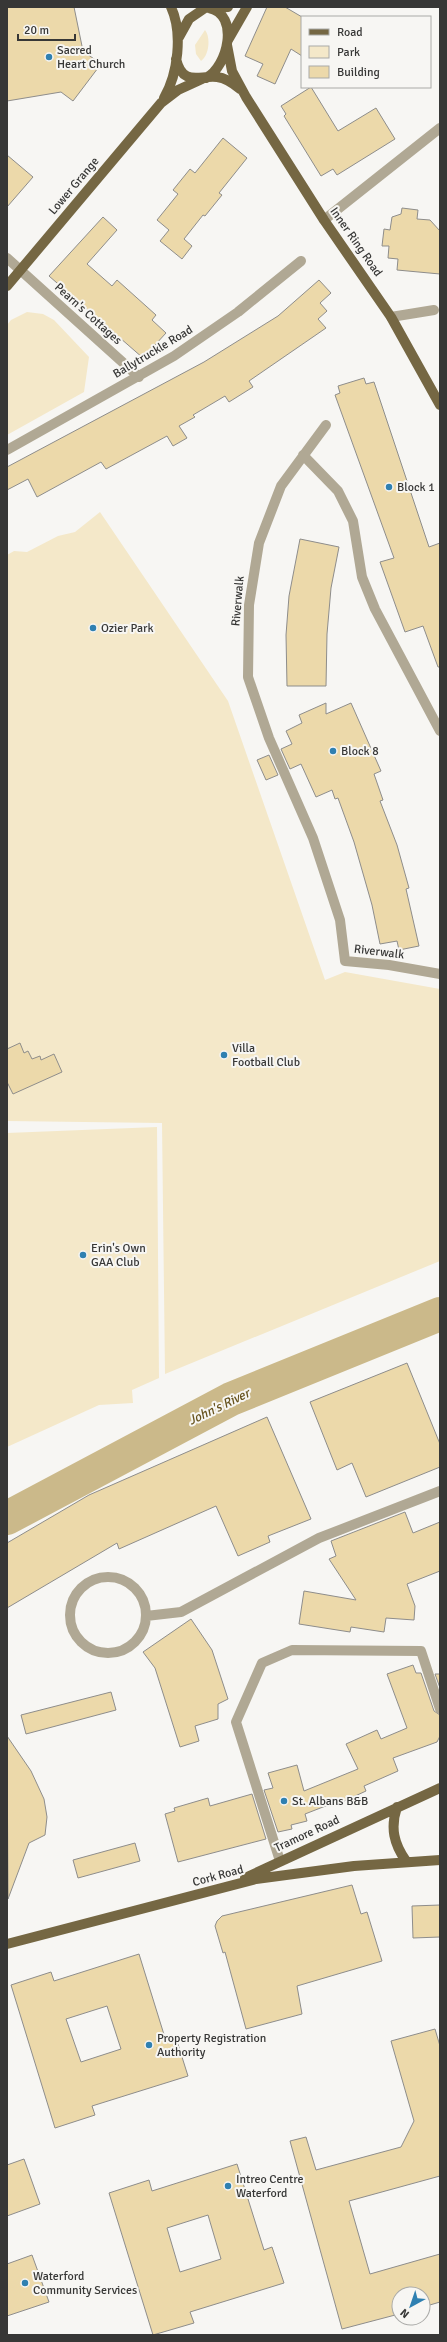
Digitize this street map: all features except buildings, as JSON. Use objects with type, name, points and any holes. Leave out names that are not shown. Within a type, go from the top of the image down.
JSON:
[{"type":"main road","points":[[161,103],[173,77],[178,41],[178,27],[171,7]]},
{"type":"main road","points":[[178,41],[189,19],[204,8],[228,7]]},
{"type":"main road","points":[[161,103],[178,90],[204,78],[218,68],[227,43],[247,7]]},
{"type":"main road","points":[[204,8],[216,11],[224,20],[227,27],[227,43],[232,70],[246,97]]},
{"type":"main road","points":[[176,59],[184,74],[193,78],[215,77],[228,80],[246,97]]},
{"type":"main road","name":"Inner Ring Road","points":[[246,97],[324,220],[391,318],[440,405]]},
{"type":"main road","name":"Lower Grange","points":[[7,286],[161,103]]},
{"type":"main road","name":"Tramore Road","points":[[228,1885],[440,1788]]},
{"type":"main road","points":[[397,1807],[393,1822],[393,1834],[397,1846],[406,1861]]},
{"type":"main road","name":"Cork Road","points":[[7,1944],[203,1894],[228,1885],[310,1871],[406,1861],[440,1860]]},
{"type":"street","points":[[324,220],[440,128]]},
{"type":"street","name":"Pearn's Cottages","points":[[7,258],[139,377]]},
{"type":"street","name":"Ballytruckle Road","points":[[7,450],[139,377],[214,329],[302,261]]},
{"type":"street","points":[[391,318],[434,310]]},
{"type":"street","name":"Riverwalk","points":[[326,425],[281,486],[259,543],[249,606],[248,677],[269,738],[313,838],[340,920],[345,961],[389,965],[440,974]]},
{"type":"street","points":[[303,456],[338,491],[352,521],[362,577],[375,609],[440,731]]},
{"type":"street","points":[[146,1616],[181,1612],[319,1538],[440,1491]]},
{"type":"street","points":[[107,1577],[120,1579],[135,1589],[144,1604],[146,1616],[144,1628],[138,1638],[130,1646],[119,1652],[108,1654],[96,1652],[85,1646],[71,1628],[69,1616],[70,1604],[76,1593],[84,1584],[95,1579],[107,1577]]},
{"type":"street","points":[[280,1861],[236,1722],[262,1663],[292,1650],[421,1651],[440,1709]]},
{"type":"green space","points":[[205,30],[208,37],[208,46],[206,55],[201,61],[196,54],[195,45]]},
{"type":"green space","points":[[27,312],[43,314],[54,320],[89,357],[84,392],[7,435],[7,325],[11,320]]},
{"type":"green space","name":"Villa Football Club","points":[[100,512],[228,701],[325,980],[345,972],[440,989],[440,1261],[165,1374],[162,1123],[7,1121],[7,555],[14,551],[27,552],[58,536],[75,532]]},
{"type":"green space","name":"Erin's Own GAA Club","points":[[157,1127],[159,1378],[132,1390],[133,1403],[99,1405],[7,1447],[7,1133]]},
{"type":"waterway","name":"John's River","points":[[7,1518],[231,1399],[440,1314]]},
{"type":"place","name":"Sacred Heart Church","points":[[49,57]]},
{"type":"place","name":"Block 1","points":[[389,487]]},
{"type":"place","name":"Ozier Park","points":[[93,628]]},
{"type":"place","name":"Block 8","points":[[333,751]]},
{"type":"place","name":"Villa Football Club","points":[[224,1055]]},
{"type":"place","name":"Erin's Own GAA Club","points":[[83,1255]]},
{"type":"place","name":"St. Albans B&B","points":[[284,1801]]},
{"type":"place","name":"Property Registration Authority","points":[[149,2045]]},
{"type":"place","name":"Intreo Centre Waterford","points":[[228,2186]]},
{"type":"place","name":"Waterford Community Services","points":[[25,2283]]}]
